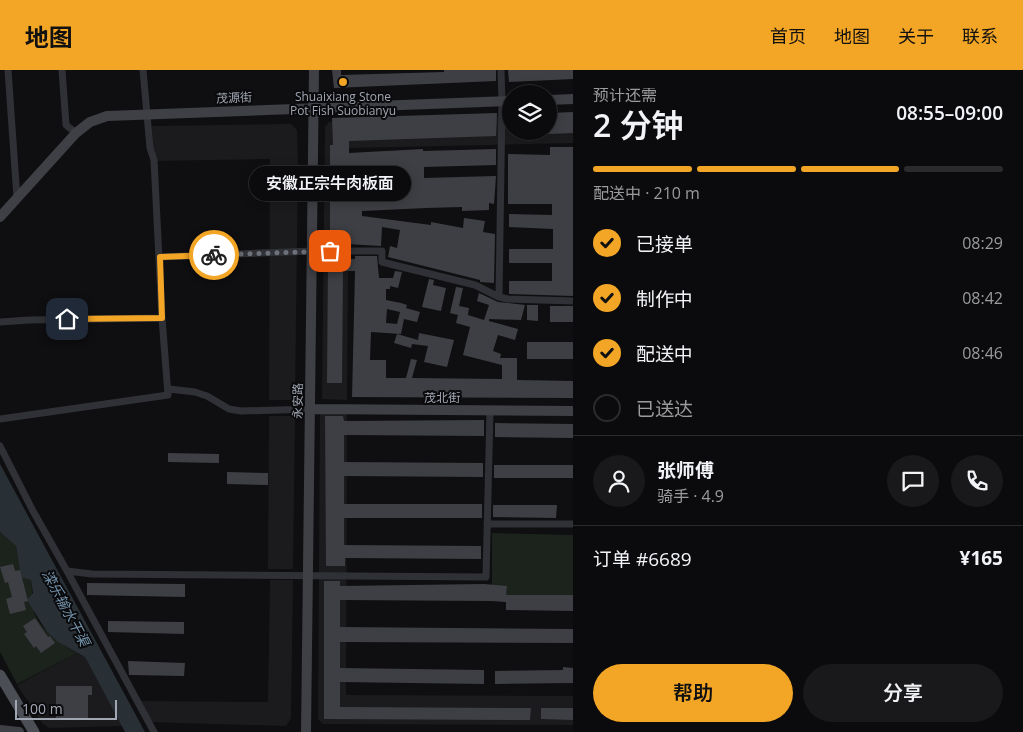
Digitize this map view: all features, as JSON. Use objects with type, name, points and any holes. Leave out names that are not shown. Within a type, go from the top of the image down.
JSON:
[{"type":"main road","points":[[0,675],[34,732]]},
{"type":"street","points":[[8,70],[17,198]]},
{"type":"street","points":[[62,70],[66,125],[76,133]]},
{"type":"street","points":[[0,418],[168,395],[154,160],[150,148],[143,70]]},
{"type":"street","name":"永安路","points":[[306,732],[314,70]]},
{"type":"street","points":[[501,70],[504,85]]},
{"type":"street","points":[[557,100],[573,99]]},
{"type":"street","name":"茂源街","points":[[0,217],[76,133],[90,122],[107,116],[502,101]]},
{"type":"street","points":[[499,297],[505,140]]},
{"type":"street","points":[[160,257],[313,251],[382,251],[382,262],[475,285],[499,297],[517,301],[573,301]]},
{"type":"street","points":[[0,322],[162,318]]},
{"type":"street","points":[[169,389],[195,392],[207,396],[229,409],[241,411],[311,409]]},
{"type":"street","name":"茂北街","points":[[311,409],[573,411]]},
{"type":"street","points":[[68,571],[92,574],[486,577],[490,411]]},
{"type":"street","points":[[0,446],[33,511],[68,571],[154,732]]},
{"type":"street","points":[[487,524],[573,524]]},
{"type":"street","points":[[0,730],[19,732]]},
{"type":"shaded area","points":[[573,114],[573,143],[349,148],[347,400],[322,399],[325,127],[329,122],[502,116],[502,140],[557,140],[557,115]]},
{"type":"shaded area","points":[[291,124],[297,130],[298,158],[295,400],[269,400],[270,159],[153,161],[152,126]]},
{"type":"shaded area","points":[[320,412],[347,412],[346,695],[573,696],[573,725],[323,724],[318,719]]},
{"type":"shaded area","points":[[269,416],[295,416],[293,569],[268,569]]},
{"type":"shaded area","points":[[0,532],[16,546],[21,576],[31,580],[33,609],[37,619],[46,631],[77,653],[17,684],[0,652]]},
{"type":"shaded area","points":[[492,533],[573,535],[573,607],[492,597]]},
{"type":"shaded area","points":[[270,580],[293,580],[291,718],[286,726],[147,722],[141,701],[268,702]]},
{"type":"shaded area","points":[[77,653],[85,657],[122,726],[49,728],[43,724],[17,685]]},
{"type":"water","name":"滦乐输水干渠","points":[[0,464],[145,732],[125,732],[85,657],[58,642],[47,632],[27,600],[33,593],[31,580],[21,577],[16,546],[0,532]]},
{"type":"building","points":[[332,70],[341,70],[341,75],[444,72],[444,70],[496,70],[496,81],[334,88]]},
{"type":"building","points":[[508,70],[573,70],[573,79],[509,82]]},
{"type":"building","points":[[573,112],[573,133],[557,134],[557,113]]},
{"type":"building","points":[[497,113],[496,136],[349,141],[349,153],[423,149],[423,151],[496,149],[496,165],[424,167],[424,178],[496,176],[494,204],[489,203],[489,210],[462,211],[462,207],[362,211],[362,216],[431,225],[431,222],[463,228],[464,218],[485,221],[483,232],[495,234],[494,283],[480,282],[480,280],[388,257],[390,246],[397,248],[400,230],[382,227],[381,246],[330,243],[330,145],[333,145],[332,118]]},
{"type":"building","points":[[550,147],[573,147],[573,296],[509,294],[509,281],[552,281],[552,263],[509,263],[509,249],[553,249],[553,229],[509,227],[509,214],[552,215],[552,204],[508,204],[508,154],[550,155]]},
{"type":"building","points":[[355,256],[377,256],[379,278],[393,278],[395,271],[402,272],[398,288],[390,286],[390,289],[386,289],[386,300],[407,305],[406,308],[420,312],[417,322],[404,319],[401,334],[371,332],[370,360],[386,360],[386,378],[406,378],[411,359],[417,360],[412,378],[502,379],[502,365],[463,355],[470,327],[456,323],[458,315],[450,313],[456,287],[463,288],[459,306],[469,308],[468,315],[484,320],[489,305],[477,301],[479,293],[498,302],[525,305],[521,320],[489,319],[489,321],[518,329],[515,340],[498,335],[493,351],[501,354],[500,358],[517,358],[517,380],[573,381],[573,398],[352,397],[355,271],[343,271],[342,383],[327,383],[328,259],[355,259]],"holes":[[[387,309],[400,312],[397,324],[386,323]]]},
{"type":"building","points":[[429,279],[434,280],[433,285],[446,288],[441,311],[422,307]]},
{"type":"building","points":[[527,305],[538,305],[538,321],[527,320]]},
{"type":"building","points":[[550,306],[573,306],[573,322],[550,322]]},
{"type":"building","points":[[419,333],[454,340],[447,367],[424,362],[428,346],[412,344],[411,348],[394,343],[397,334],[418,340]]},
{"type":"building","points":[[527,342],[573,342],[573,359],[527,359]]},
{"type":"building","points":[[325,416],[343,416],[344,421],[484,420],[484,436],[344,435],[344,462],[483,463],[483,477],[344,476],[344,504],[482,504],[482,518],[344,518],[344,545],[481,546],[481,559],[345,558],[345,566],[326,566]]},
{"type":"building","points":[[495,423],[573,424],[573,438],[495,437]]},
{"type":"building","points":[[168,453],[219,454],[219,463],[168,462]]},
{"type":"building","points":[[494,465],[573,465],[573,478],[494,478]]},
{"type":"building","points":[[227,472],[268,473],[268,485],[227,484]]},
{"type":"building","points":[[493,505],[557,505],[556,518],[493,517]]},
{"type":"building","points":[[13,564],[15,571],[20,570],[28,601],[24,602],[26,610],[10,614],[6,599],[12,597],[8,582],[5,583],[0,567]]},
{"type":"building","points":[[324,581],[340,581],[340,586],[484,584],[507,586],[506,595],[573,595],[573,611],[506,610],[506,602],[491,601],[340,600],[340,627],[573,629],[573,643],[340,642],[340,668],[484,670],[484,684],[340,682],[340,707],[531,708],[530,720],[324,719]]},
{"type":"building","points":[[87,583],[185,584],[185,597],[87,595]]},
{"type":"building","points":[[35,618],[48,637],[50,636],[55,643],[41,653],[36,646],[34,648],[24,634],[27,632],[23,626]]},
{"type":"building","points":[[108,621],[184,622],[184,634],[108,632]]},
{"type":"building","points":[[128,661],[185,663],[184,676],[129,675]]},
{"type":"building","points":[[563,667],[573,668],[573,683],[495,684],[495,671],[563,670]]},
{"type":"building","points":[[56,686],[92,686],[92,695],[88,695],[88,718],[56,718]]},
{"type":"building","points":[[541,708],[573,708],[573,720],[541,719]]},
{"type":"way so far","points":[[214,255],[330,251]]},
{"type":"place","name":"Shuaixiang Stone Pot Fish Suobianyu","points":[[343,82]]},
{"type":"place","name":"安徽正宗牛肉板面","points":[[330,251]]},
{"type":"route","points":[[67,319],[162,318],[160,257],[214,255]]}]
